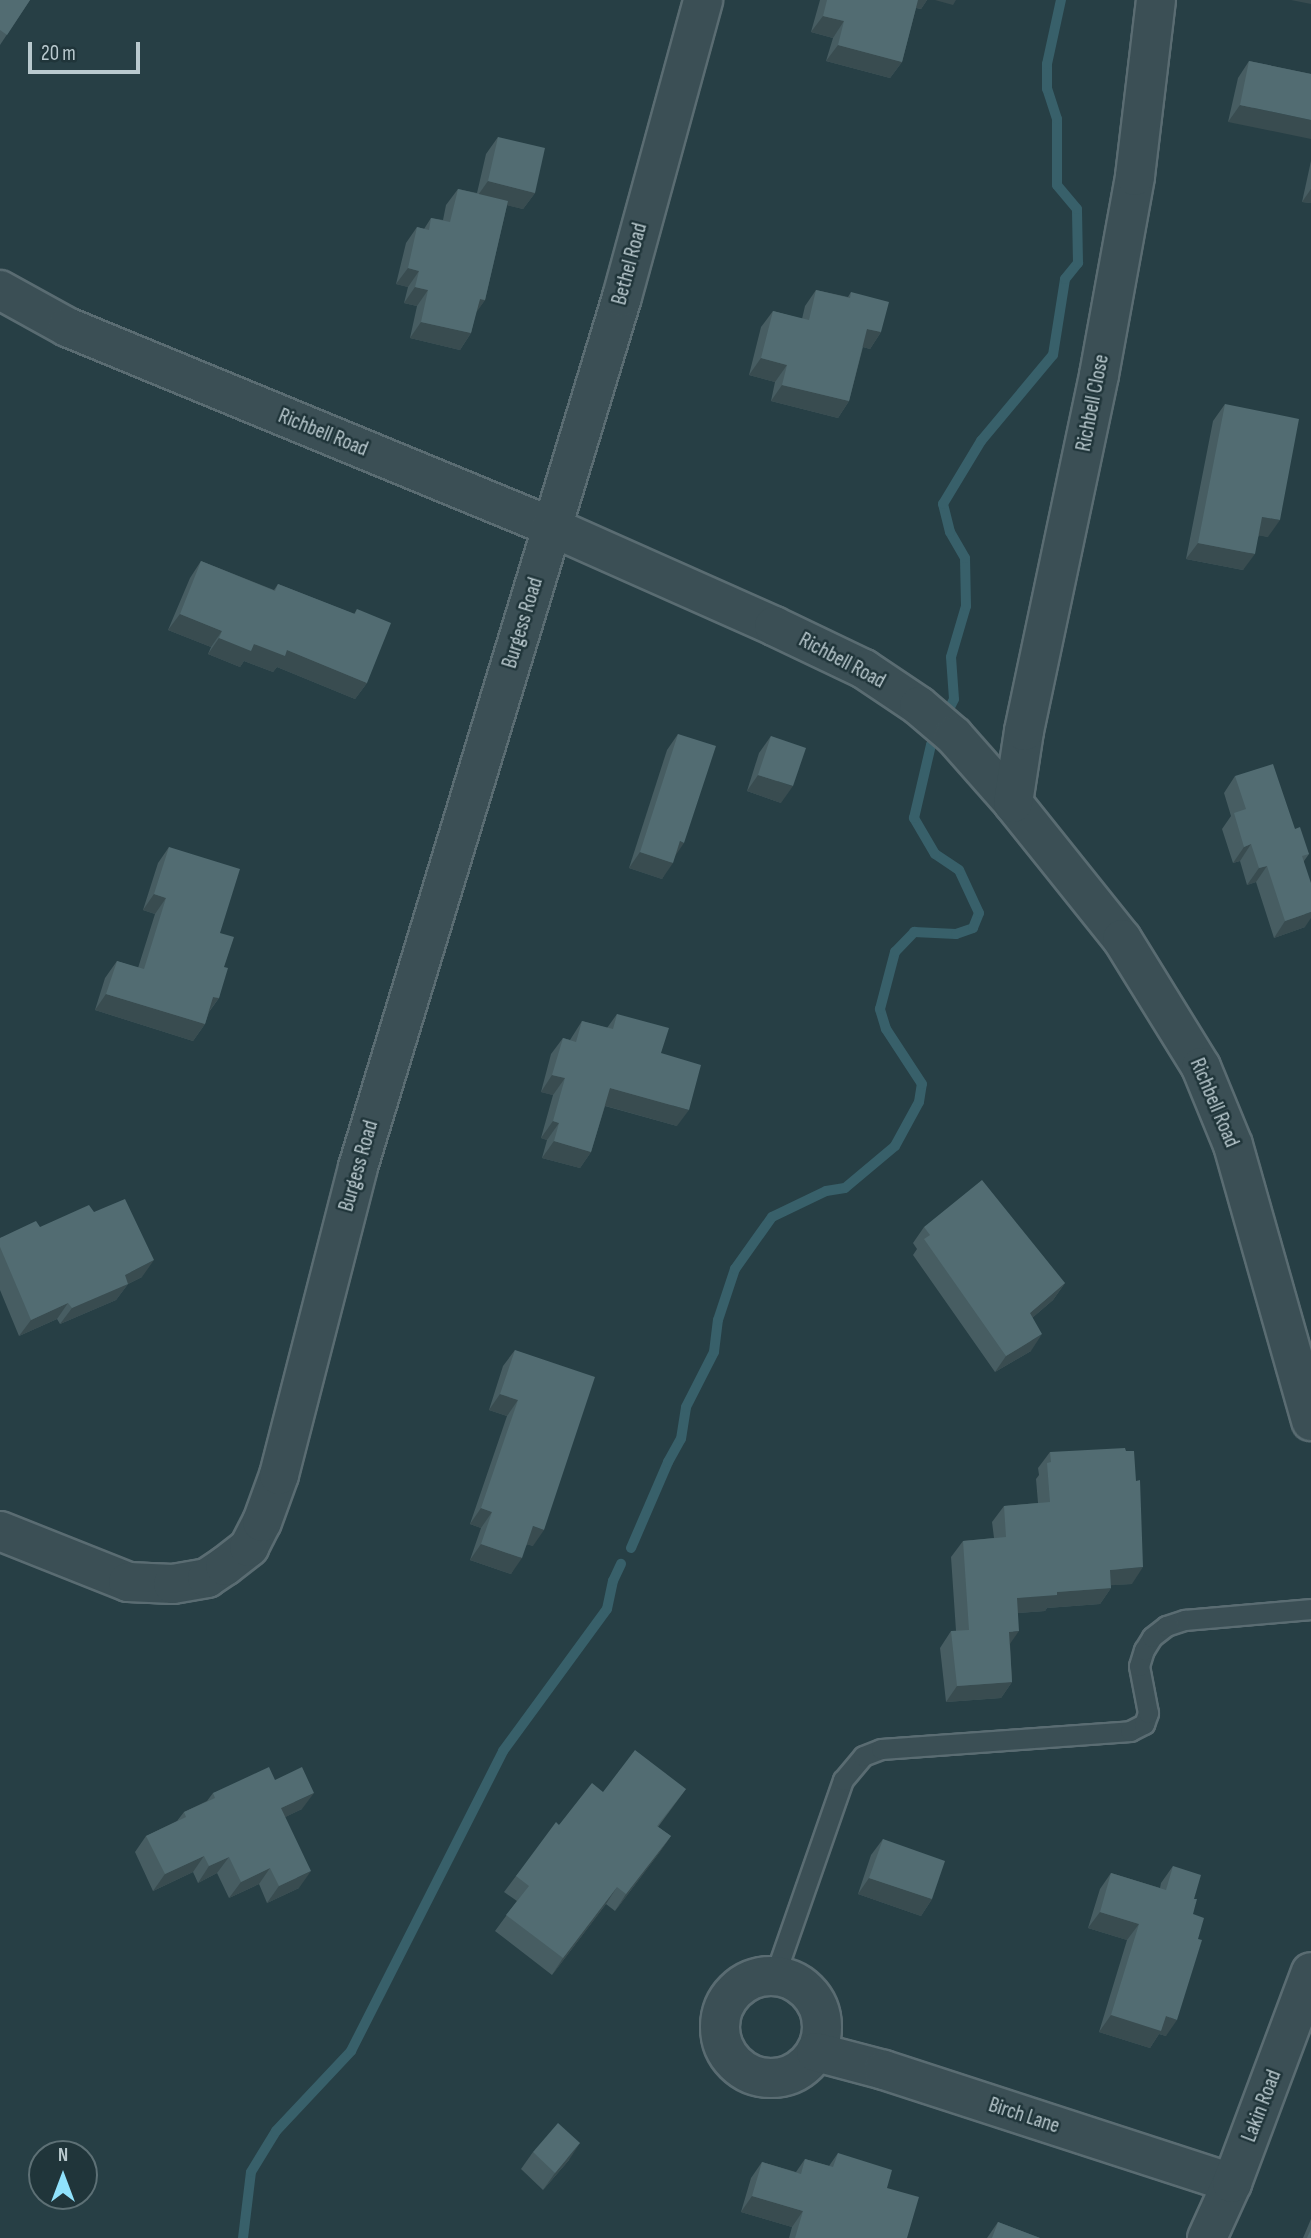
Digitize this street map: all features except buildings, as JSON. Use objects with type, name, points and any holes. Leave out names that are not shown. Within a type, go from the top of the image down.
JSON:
[{"type":"street","name":"Bethel Road","points":[[552,527],[622,298],[703,0]]},
{"type":"street","name":"Richbell Close","points":[[1013,803],[1024,731],[1099,375],[1130,203],[1156,0]]},
{"type":"street","name":"Richbell Road","points":[[0,290],[67,327],[552,527],[864,669],[919,706],[954,736],[1013,803],[1122,939],[1201,1067],[1233,1144],[1311,1421]]},
{"type":"street","name":"Burgess Road","points":[[0,1531],[128,1582],[173,1584],[207,1578],[249,1547],[279,1475],[358,1167],[552,527]]},
{"type":"street","name":"Lakin Road","points":[[1208,2238],[1232,2183],[1311,1972]]},
{"type":"street","points":[[761,1976],[789,1978],[806,1989],[817,2003],[822,2028],[816,2052],[800,2069],[785,2076],[767,2078],[749,2073],[727,2053],[720,2037],[720,2017],[726,2001],[737,1988],[761,1976]]},
{"type":"street","name":"Birch Lane","points":[[816,2052],[884,2070],[1232,2183]]},
{"type":"lane","points":[[775,1975],[843,1780],[863,1756],[881,1749],[1130,1731],[1144,1724],[1148,1713],[1139,1666],[1144,1650],[1152,1637],[1166,1626],[1185,1620],[1311,1609]]},
{"type":"waterway","points":[[631,1548],[668,1462],[681,1439],[686,1407],[714,1352],[718,1320],[735,1269],[772,1217],[826,1191],[845,1188],[895,1146],[919,1102],[922,1084],[886,1029],[880,1009],[895,952],[914,932],[956,934],[973,928],[979,913],[959,870],[935,854],[914,818],[931,745],[954,699],[951,657],[966,606],[965,558],[950,532],[943,504],[981,441],[1053,355],[1065,279],[1078,263],[1077,209],[1057,185],[1057,119],[1047,89],[1047,64],[1061,0]]},
{"type":"waterway","points":[[243,2238],[251,2172],[276,2131],[351,2051],[503,1751],[607,1609],[613,1581],[621,1564]]}]
